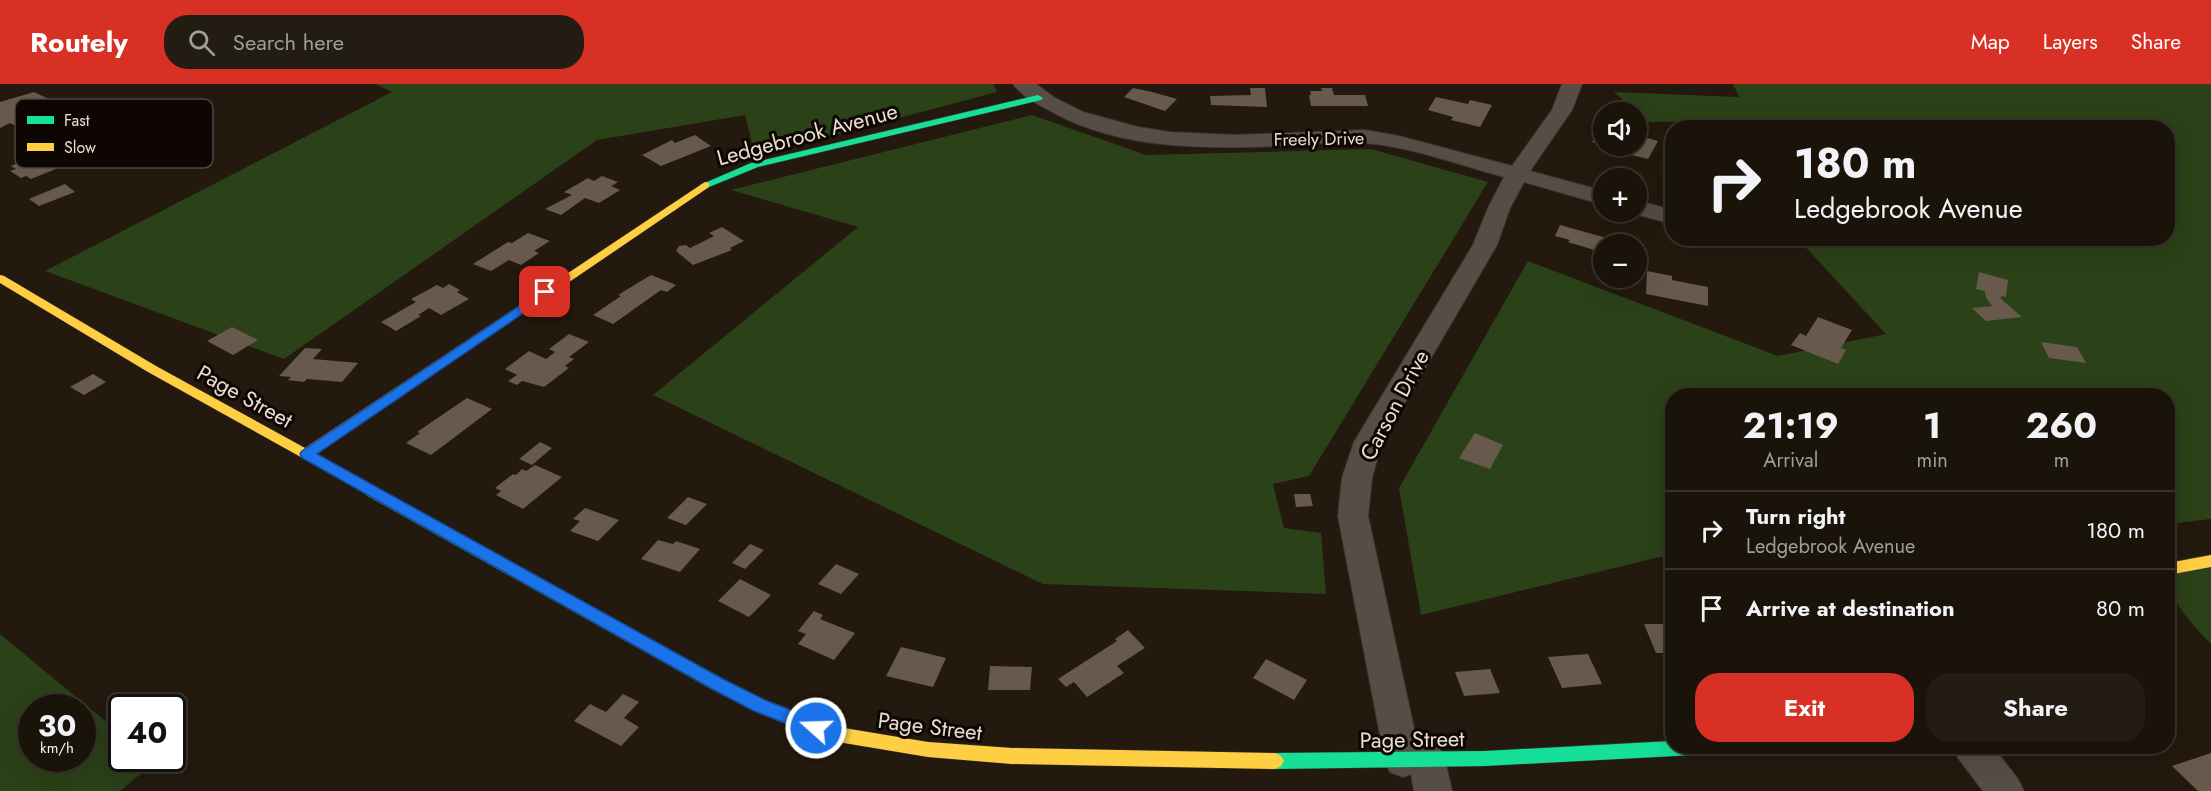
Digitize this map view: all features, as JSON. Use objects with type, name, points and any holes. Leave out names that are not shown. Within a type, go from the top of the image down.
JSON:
[{"type":"street","points":[[1518,174],[1562,110],[1572,84]]},
{"type":"street","name":"Freely Drive","points":[[1030,91],[1080,117],[1143,134],[1176,139],[1223,141],[1356,135],[1405,144],[1593,195]]},
{"type":"street","name":"Ledgebrook Avenue","points":[[306,454],[709,183],[755,165],[1030,91]]},
{"type":"street","name":"Carson Drive","points":[[1421,771],[1353,516],[1357,478],[1368,442],[1485,245],[1499,208],[1518,174]]},
{"type":"street","points":[[1647,210],[1665,215]]},
{"type":"street","name":"Page Street","points":[[0,278],[126,354],[717,684],[759,705],[816,728],[908,747],[988,754],[1284,761],[1421,771],[1665,750]]},
{"type":"street","points":[[2175,568],[2211,561]]},
{"type":"street","points":[[1976,754],[2005,791]]},
{"type":"green space","points":[[375,84],[993,84],[997,92],[755,156],[745,115],[597,140],[284,359],[45,271],[392,92]]},
{"type":"green space","points":[[1733,84],[2211,84],[2211,519],[2175,523],[2175,388],[1665,388],[1665,556],[1421,615],[1399,488],[1528,261],[1593,286],[1593,288],[1599,288],[1778,356],[1886,334],[1804,246],[2175,246],[2175,120],[1665,120],[1647,122],[1647,102],[1625,102],[1614,92],[1739,97]]},
{"type":"green space","points":[[1032,115],[1146,155],[1371,149],[1488,182],[1309,476],[1273,484],[1284,528],[1321,533],[1326,594],[1043,584],[653,395],[858,227],[731,190]]},
{"type":"green space","points":[[2211,561],[2211,644],[2176,601],[2175,568]]},
{"type":"green space","points":[[0,634],[73,694],[18,694],[18,772],[96,772],[96,713],[108,723],[108,772],[143,772],[120,791],[0,791]]},
{"type":"building","points":[[1133,88],[1177,99],[1165,111],[1124,97]]},
{"type":"building","points":[[1250,88],[1265,88],[1267,107],[1211,105],[1210,96],[1251,95]]},
{"type":"building","points":[[1321,88],[1332,88],[1334,95],[1365,95],[1368,106],[1311,106],[1310,91],[1322,91]]},
{"type":"building","points":[[34,92],[49,99],[15,99],[15,126],[10,123],[0,128],[0,102]]},
{"type":"building","points":[[1436,97],[1468,104],[1470,100],[1492,105],[1480,127],[1451,120],[1453,117],[1428,110]]},
{"type":"building","points":[[695,135],[711,146],[661,166],[642,155],[672,140],[675,143]]},
{"type":"building","points":[[1647,138],[1658,141],[1648,159],[1636,156],[1647,156]]},
{"type":"building","points":[[15,164],[15,168],[58,168],[31,179],[26,176],[21,178],[10,171],[16,169],[11,166]]},
{"type":"building","points":[[602,176],[618,182],[611,186],[620,190],[599,203],[585,198],[561,215],[545,209],[572,195],[564,192],[588,178],[594,181]]},
{"type":"building","points":[[65,184],[75,192],[39,206],[29,199]]},
{"type":"building","points":[[1560,225],[1593,234],[1593,250],[1568,242],[1570,240],[1555,236]]},
{"type":"building","points":[[722,227],[744,241],[730,248],[732,250],[693,265],[676,251],[679,246],[686,245],[690,248],[714,236],[709,233]]},
{"type":"building","points":[[528,233],[550,241],[534,251],[539,253],[521,265],[509,260],[491,271],[473,264],[508,242],[512,243]]},
{"type":"building","points":[[1647,271],[1672,276],[1672,280],[1708,287],[1708,306],[1646,294]]},
{"type":"building","points":[[1979,272],[2008,280],[2006,297],[2001,296],[2001,299],[2022,317],[1986,321],[1972,308],[1992,306],[1986,298],[1985,291],[1976,289]]},
{"type":"building","points":[[651,275],[676,285],[667,292],[661,290],[613,324],[593,315],[621,296],[618,295]]},
{"type":"building","points":[[449,284],[469,299],[441,315],[429,308],[418,315],[421,316],[396,331],[381,322],[416,302],[411,299],[437,285],[443,288]]},
{"type":"building","points":[[1818,317],[1852,330],[1841,348],[1846,350],[1838,364],[1791,345],[1800,333],[1806,336]]},
{"type":"building","points":[[232,327],[258,340],[233,355],[207,341]]},
{"type":"building","points":[[569,334],[589,342],[569,357],[574,359],[565,366],[569,368],[544,387],[522,381],[517,385],[508,381],[517,375],[505,369],[529,351],[546,359],[555,352],[549,349]]},
{"type":"building","points":[[2041,342],[2077,347],[2086,363],[2049,358]]},
{"type":"building","points":[[305,348],[322,349],[313,359],[358,363],[342,382],[307,379],[304,382],[288,380],[291,377],[279,376]]},
{"type":"building","points":[[93,374],[106,382],[84,395],[70,387]]},
{"type":"building","points":[[467,398],[492,409],[431,455],[406,443],[420,433],[417,432]]},
{"type":"building","points":[[1475,433],[1503,445],[1490,469],[1459,458]]},
{"type":"building","points":[[540,442],[552,448],[532,465],[519,459]]},
{"type":"building","points":[[535,465],[562,477],[523,509],[496,495],[501,491],[495,488],[513,474],[516,475],[522,469],[526,471]]},
{"type":"building","points":[[1294,494],[1310,494],[1313,506],[1296,507]]},
{"type":"building","points":[[688,497],[707,504],[686,525],[667,518]]},
{"type":"building","points":[[585,508],[619,520],[598,541],[570,531],[580,521],[573,519]]},
{"type":"building","points":[[658,540],[673,544],[676,541],[700,549],[680,572],[641,559]]},
{"type":"building","points":[[750,544],[764,550],[745,569],[732,563]]},
{"type":"building","points":[[836,564],[859,574],[841,594],[818,584]]},
{"type":"building","points":[[740,579],[771,595],[749,617],[718,601]]},
{"type":"building","points":[[814,611],[823,615],[820,619],[855,633],[834,660],[798,644],[806,634],[798,631]]},
{"type":"building","points":[[1644,624],[1665,624],[1665,653],[1656,653]]},
{"type":"building","points":[[1128,630],[1145,648],[1117,666],[1124,673],[1087,697],[1074,682],[1066,687],[1058,679],[1117,641],[1115,639]]},
{"type":"building","points":[[901,647],[946,658],[933,687],[886,676]]},
{"type":"building","points":[[1588,654],[1602,684],[1562,688],[1548,657]]},
{"type":"building","points":[[1266,659],[1307,680],[1294,700],[1253,678]]},
{"type":"building","points":[[990,666],[1032,667],[1030,690],[988,690]]},
{"type":"building","points":[[1490,669],[1500,693],[1464,696],[1455,672]]},
{"type":"building","points":[[623,694],[639,702],[624,718],[639,727],[621,746],[574,721],[590,704],[606,712]]},
{"type":"building","points":[[2211,753],[2211,791],[2198,791],[2172,766]]},
{"type":"traffic: fast","points":[[705,185],[755,165],[1038,98]]},
{"type":"traffic: fast","points":[[371,491],[717,684],[765,708]]},
{"type":"traffic: fast","points":[[1275,761],[1485,758],[1665,749]]},
{"type":"traffic: slow","points":[[306,454],[705,185]]},
{"type":"traffic: slow","points":[[0,278],[152,369],[371,491]]},
{"type":"traffic: slow","points":[[2175,568],[2211,561]]},
{"type":"traffic: slow","points":[[765,708],[804,724],[844,735],[928,750],[1012,756],[1275,761]]},
{"type":"route","points":[[545,292],[306,454],[717,684],[795,721],[816,728]]}]
